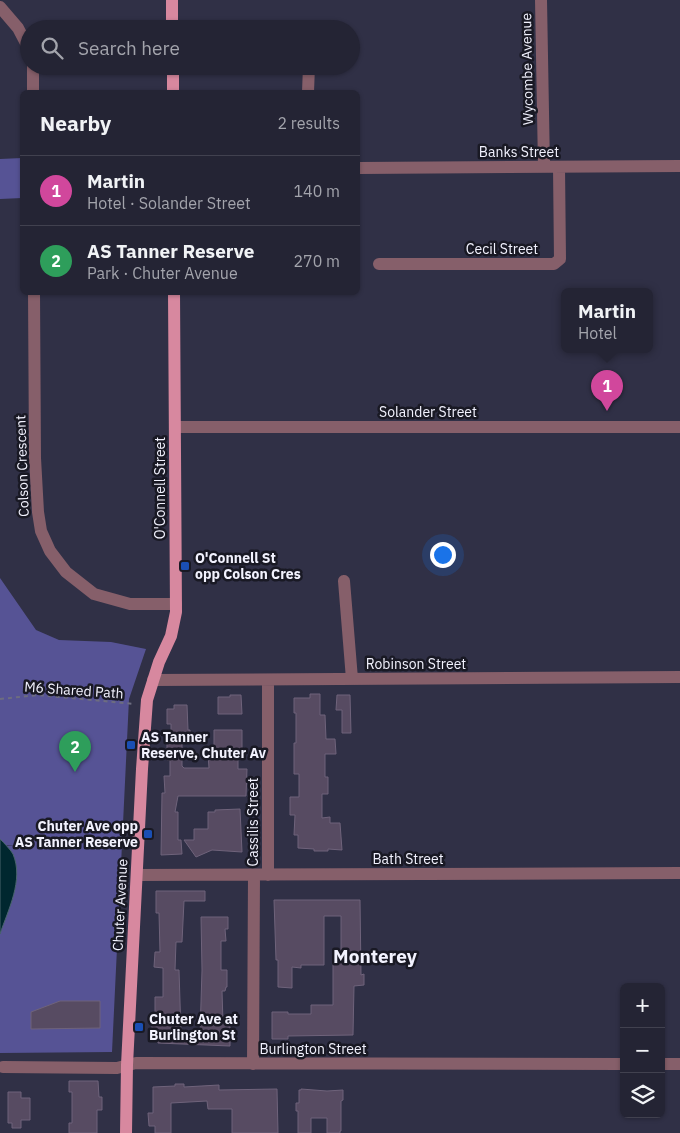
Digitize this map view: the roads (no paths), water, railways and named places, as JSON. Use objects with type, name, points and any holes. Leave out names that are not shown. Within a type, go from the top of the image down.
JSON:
[{"type":"main road","points":[[172,0],[172,20]]},
{"type":"main road","points":[[173,75],[173,90]]},
{"type":"main road","name":"O'Connell Street","points":[[153,680],[171,636],[175,621],[176,604],[174,295]]},
{"type":"main road","name":"Chuter Avenue","points":[[126,1133],[127,1065],[147,700],[153,680]]},
{"type":"street","name":"Wycombe Avenue","points":[[541,0],[544,167]]},
{"type":"street","points":[[0,7],[20,32]]},
{"type":"street","points":[[33,75],[33,90]]},
{"type":"street","points":[[308,90],[309,75]]},
{"type":"street","name":"Cecil Street","points":[[379,264],[554,264],[560,259],[559,166]]},
{"type":"street","name":"Banks Street","points":[[360,168],[680,166]]},
{"type":"street","name":"Colson Crescent","points":[[34,295],[35,458],[38,512],[41,531],[50,551],[66,572],[94,594],[130,604],[176,604]]},
{"type":"street","name":"Solander Street","points":[[175,428],[680,427]]},
{"type":"street","points":[[344,581],[352,679]]},
{"type":"street","name":"Robinson Street","points":[[153,680],[680,678]]},
{"type":"street","name":"Cassilis Street","points":[[268,680],[268,875]]},
{"type":"street","name":"Bath Street","points":[[137,875],[680,873]]},
{"type":"street","name":"Cassilis Street","points":[[253,1064],[254,875]]},
{"type":"street","name":"Burlington Street","points":[[3,1067],[117,1068],[136,1063],[620,1064]]},
{"type":"street","points":[[665,1064],[680,1064]]},
{"type":"place","name":"Martin","points":[[607,411]]},
{"type":"place","name":"O'Connell St opp Colson Cres","points":[[185,566]]},
{"type":"place","name":"AS Tanner Reserve, Chuter Av","points":[[131,745]]},
{"type":"place","name":"AS Tanner Reserve","points":[[75,772]]},
{"type":"place","name":"Chuter Ave opp AS Tanner Reserve","points":[[148,834]]},
{"type":"place","name":"Chuter Ave at Burlington St","points":[[139,1027]]},
{"type":"district","name":"Monterey","points":[[375,956]]}]
